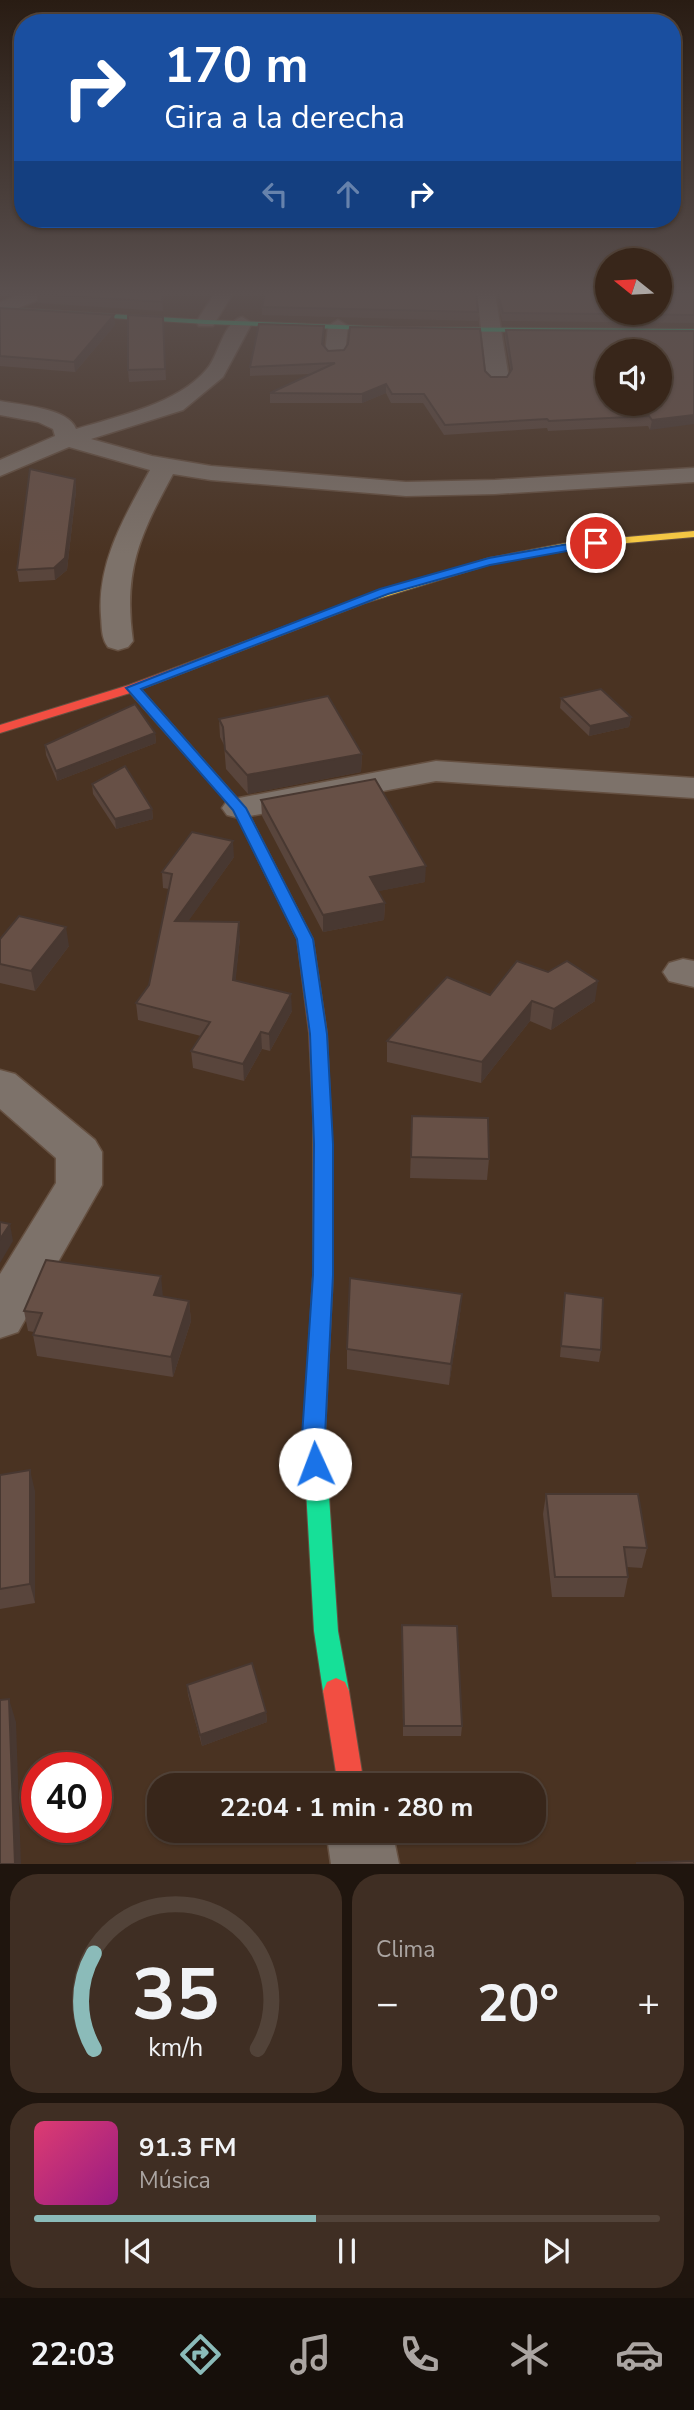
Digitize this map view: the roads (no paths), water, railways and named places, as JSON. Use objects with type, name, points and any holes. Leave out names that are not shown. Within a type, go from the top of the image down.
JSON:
[{"type":"main road","points":[[0,729],[133,688],[384,592],[489,561],[571,545],[694,534]]},
{"type":"main road","points":[[133,688],[239,808],[305,939],[318,1034],[323,1144],[323,1275],[314,1436],[326,1631],[349,1773]]},
{"type":"street","points":[[0,469],[66,439],[175,405],[207,380]]},
{"type":"street","points":[[0,408],[54,420],[64,425],[66,439]]},
{"type":"street","points":[[66,439],[165,466],[211,473],[406,489],[694,475]]},
{"type":"street","points":[[118,642],[115,587],[120,562],[137,519],[165,466]]},
{"type":"street","points":[[239,808],[436,771],[694,788]]},
{"type":"street","points":[[0,1085],[79,1152],[79,1185],[0,1317]]},
{"type":"street","points":[[361,1843],[365,1864]]}]
